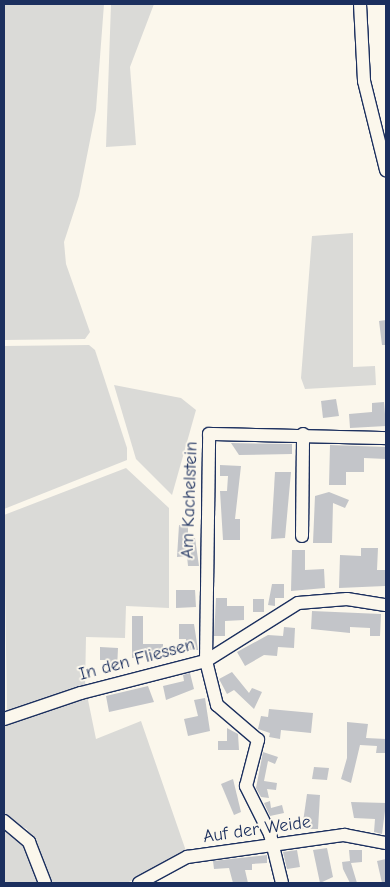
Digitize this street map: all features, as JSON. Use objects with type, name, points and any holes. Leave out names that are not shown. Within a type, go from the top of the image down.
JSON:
[{"type":"street","points":[[360,4],[364,80],[386,170]]},
{"type":"street","name":"Am Kachelstein","points":[[206,661],[209,434],[304,434],[386,438]]},
{"type":"street","points":[[302,536],[304,434]]},
{"type":"street","name":"In den Fliessen","points":[[4,719],[81,693],[206,661],[298,603],[347,599],[386,604]]},
{"type":"street","points":[[206,661],[217,705],[258,740],[246,786],[272,844],[282,883]]},
{"type":"street","points":[[4,821],[29,842],[45,883]]},
{"type":"street","name":"Auf der Weide","points":[[139,883],[187,857],[344,835],[386,843]]},
{"type":"shaded area","points":[[4,4],[104,4],[96,110],[79,196],[64,242],[66,264],[90,332],[85,339],[4,340]]},
{"type":"shaded area","points":[[111,4],[154,4],[130,67],[136,145],[106,147]]},
{"type":"shaded area","points":[[353,233],[353,367],[375,366],[376,385],[305,389],[301,378],[312,236]]},
{"type":"shaded area","points":[[89,345],[95,350],[127,448],[127,460],[4,509],[4,346]]},
{"type":"shaded area","points":[[114,385],[181,398],[196,410],[172,495],[136,459]]},
{"type":"shaded area","points":[[126,468],[169,508],[169,608],[126,606],[125,638],[86,637],[85,688],[7,714],[4,515]]},
{"type":"shaded area","points":[[87,695],[96,739],[141,721],[186,851],[127,883],[48,883],[27,829],[4,818],[4,724]]},
{"type":"shaded area","points":[[4,825],[19,835],[41,883],[4,883]]},
{"type":"building","points":[[386,320],[386,345],[382,345],[379,321]]},
{"type":"building","points":[[336,399],[339,416],[323,418],[321,401]]},
{"type":"building","points":[[384,402],[386,426],[350,428],[349,414],[372,412],[372,403]]},
{"type":"building","points":[[231,443],[292,444],[292,454],[239,455]]},
{"type":"building","points":[[330,445],[386,447],[386,459],[364,458],[364,472],[346,472],[346,485],[329,485]]},
{"type":"building","points":[[220,465],[241,466],[235,519],[240,519],[240,540],[223,540],[220,491],[227,491],[228,476],[220,476]]},
{"type":"building","points":[[275,472],[291,472],[285,538],[271,539]]},
{"type":"building","points":[[329,492],[349,500],[345,508],[333,503],[332,543],[313,543],[315,496]]},
{"type":"building","points":[[179,525],[188,525],[188,538],[195,538],[199,566],[188,566],[187,556],[177,557]]},
{"type":"building","points":[[361,548],[378,548],[377,570],[386,570],[385,586],[339,588],[340,555],[361,556]]},
{"type":"building","points":[[292,550],[305,550],[305,570],[324,569],[325,588],[291,591]]},
{"type":"building","points":[[272,584],[284,584],[284,598],[275,598],[275,606],[268,605]]},
{"type":"building","points":[[176,590],[195,590],[196,607],[176,608]]},
{"type":"building","points":[[216,598],[227,598],[227,606],[244,606],[244,620],[225,621],[225,636],[214,636]]},
{"type":"building","points":[[253,599],[264,599],[264,612],[253,612]]},
{"type":"building","points":[[312,611],[381,614],[380,636],[370,636],[370,628],[350,627],[350,633],[311,629]]},
{"type":"building","points":[[132,616],[143,616],[143,644],[163,644],[163,655],[132,658]]},
{"type":"building","points":[[179,624],[194,624],[198,650],[186,650],[186,639],[179,639]]},
{"type":"building","points":[[284,627],[295,628],[294,648],[278,647],[277,656],[264,655],[245,666],[237,652],[268,635],[283,636]]},
{"type":"building","points":[[100,647],[118,648],[117,669],[108,669],[108,660],[100,660]]},
{"type":"building","points":[[232,672],[249,693],[252,688],[262,692],[254,709],[234,690],[227,694],[219,679]]},
{"type":"building","points":[[190,673],[194,689],[166,700],[163,686],[184,681],[183,675]]},
{"type":"building","points":[[148,686],[154,702],[109,712],[106,696]]},
{"type":"building","points":[[205,698],[210,731],[188,736],[184,719],[198,716],[194,700]]},
{"type":"building","points":[[269,709],[313,713],[311,733],[281,730],[280,739],[269,737],[270,733],[258,729],[261,716],[268,717]]},
{"type":"building","points":[[347,722],[368,724],[366,738],[386,739],[386,753],[376,753],[377,746],[360,745],[351,783],[341,779],[347,758]]},
{"type":"building","points":[[227,728],[238,734],[239,750],[218,750],[218,741],[227,741]]},
{"type":"building","points":[[263,752],[278,757],[275,764],[268,761],[264,781],[277,783],[276,790],[267,789],[269,798],[261,797],[256,788]]},
{"type":"building","points":[[314,767],[329,768],[327,780],[312,779]]},
{"type":"building","points":[[233,779],[241,812],[234,815],[221,784]]},
{"type":"building","points":[[307,794],[320,795],[318,829],[302,829]]},
{"type":"building","points":[[270,801],[271,808],[282,805],[284,813],[270,816],[264,803]]},
{"type":"building","points":[[351,802],[386,803],[382,834],[374,832],[375,819],[354,818]]},
{"type":"building","points":[[327,848],[333,877],[320,883],[313,850]]},
{"type":"building","points":[[297,850],[300,867],[287,869],[283,852]]},
{"type":"building","points":[[349,850],[362,850],[362,862],[351,863],[357,883],[350,883],[343,869],[342,862],[350,861]]},
{"type":"building","points":[[267,855],[267,863],[252,864],[252,870],[245,870],[248,883],[233,883],[229,868],[214,869],[213,861]]},
{"type":"building","points":[[386,859],[386,883],[382,883],[377,861]]}]
